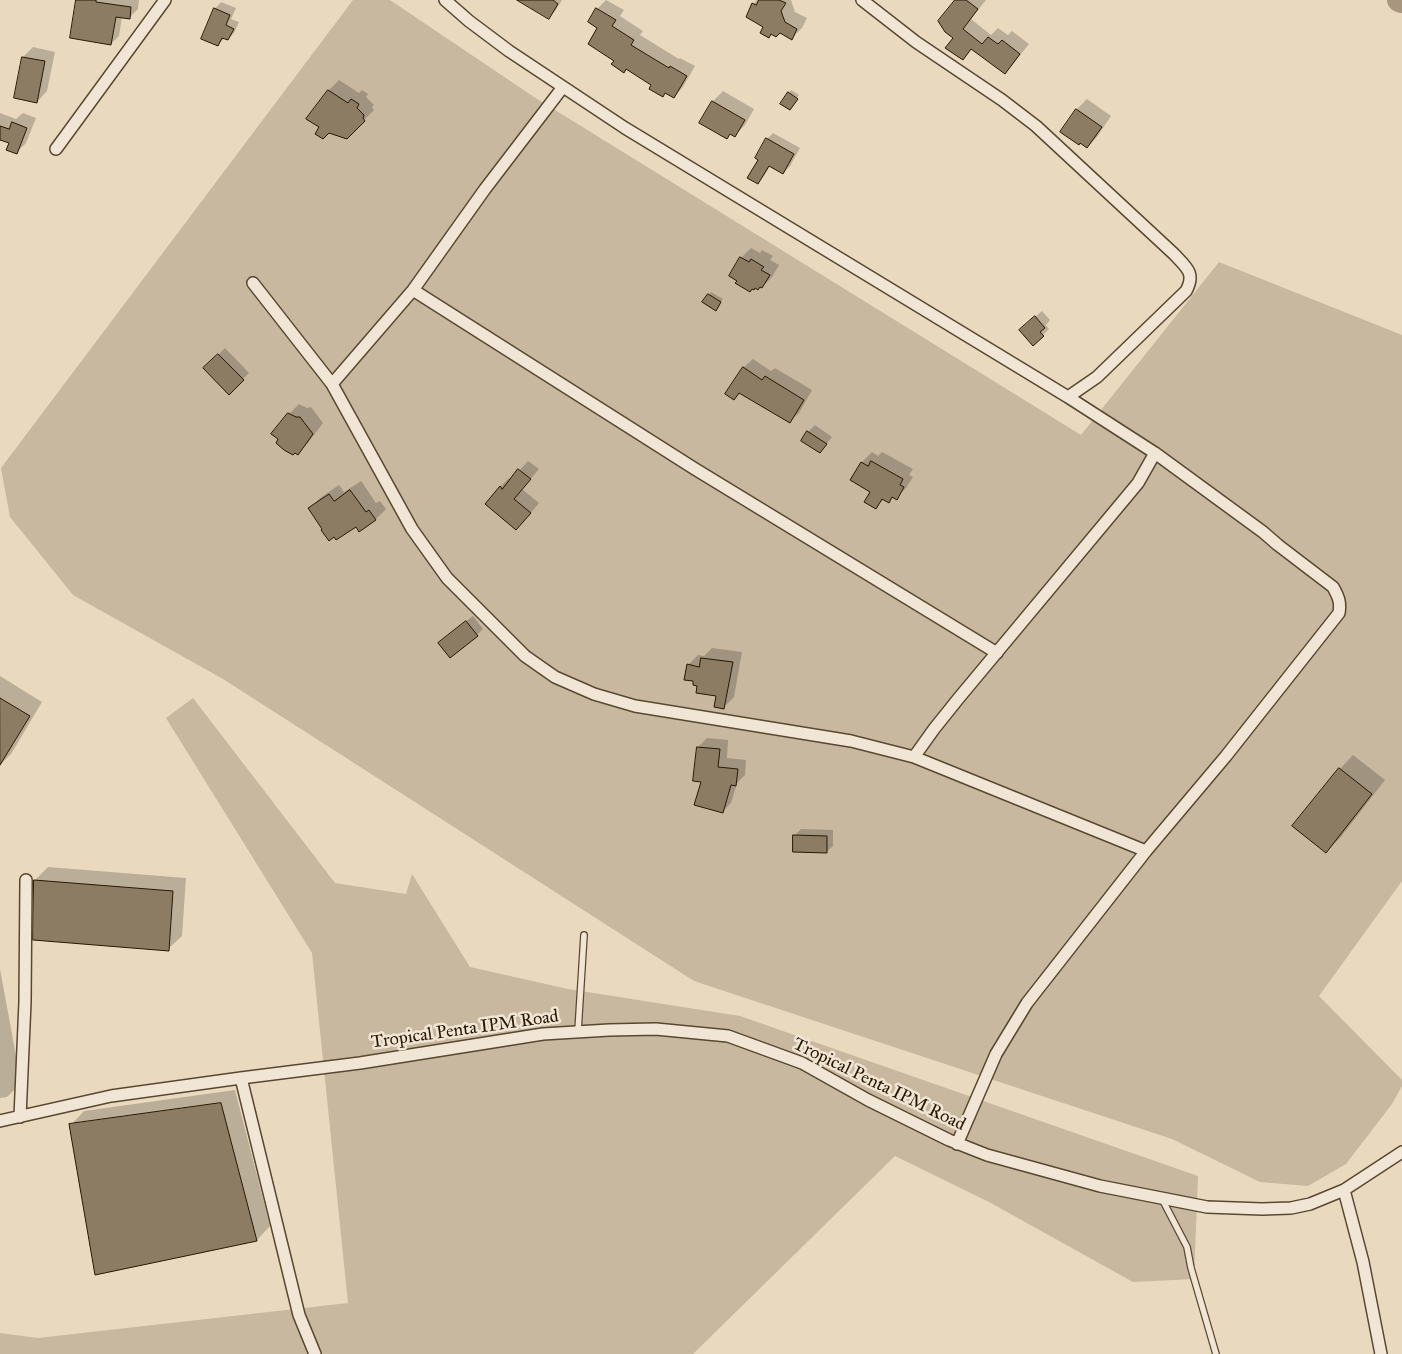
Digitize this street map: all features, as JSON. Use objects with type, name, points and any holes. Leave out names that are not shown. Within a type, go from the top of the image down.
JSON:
[{"type":"street","points":[[56,149],[165,0]]},
{"type":"street","points":[[445,0],[509,51],[563,88],[1068,397],[1155,453],[1263,532],[1278,546],[1333,587],[1340,604],[1339,613],[1226,756],[1146,851],[1026,1003],[996,1054],[957,1144]]},
{"type":"street","points":[[862,0],[916,42],[1002,100],[1036,126],[1189,270],[1190,279],[1186,291],[1097,376],[1068,397]]},
{"type":"street","points":[[332,384],[413,290],[485,189],[563,88]]},
{"type":"street","points":[[253,283],[332,384],[412,530],[446,578],[525,656],[555,678],[594,694],[635,706],[851,741],[914,757],[1146,851]]},
{"type":"street","points":[[413,290],[695,469],[997,652]]},
{"type":"street","points":[[914,757],[934,729],[1138,483],[1155,453]]},
{"type":"street","points":[[20,1117],[25,1002],[26,880]]},
{"type":"street","name":"Tropical Penta IPM Road","points":[[0,1120],[111,1096],[360,1063],[543,1034],[656,1029],[728,1036],[802,1063],[868,1100],[957,1144],[987,1155],[1100,1186],[1207,1207],[1262,1209],[1291,1208],[1310,1204],[1344,1190],[1402,1152]]},
{"type":"street","points":[[241,1078],[299,1315],[314,1354]]},
{"type":"street","points":[[1344,1190],[1363,1262],[1380,1354]]},
{"type":"lane","points":[[578,1032],[584,935]]},
{"type":"lane","points":[[1161,1198],[1187,1247],[1193,1276],[1216,1354]]},
{"type":"shaded area","points":[[353,0],[390,0],[534,97],[1081,435],[1219,262],[1402,335],[1402,881],[1319,996],[1402,1080],[1402,1086],[1392,1104],[1346,1164],[1308,1186],[1260,1182],[1172,1139],[694,981],[223,679],[73,595],[10,517],[1,468]]},
{"type":"shaded area","points":[[193,698],[335,883],[406,894],[412,874],[470,967],[568,989],[740,1016],[1198,1176],[1194,1279],[1133,1282],[989,1202],[895,1156],[693,1354],[0,1354],[0,1333],[38,1338],[348,1303],[312,953],[166,718]]},
{"type":"building","points":[[76,0],[96,0],[96,2],[131,7],[130,19],[116,17],[111,45],[70,38]]},
{"type":"building","points":[[517,0],[553,0],[558,4],[549,19]]},
{"type":"building","points":[[759,0],[779,0],[786,3],[781,11],[785,22],[797,29],[792,40],[780,33],[776,37],[771,34],[769,38],[760,33],[763,27],[746,17],[752,3],[756,5]]},
{"type":"building","points":[[955,0],[966,0],[978,9],[963,29],[982,44],[988,37],[998,44],[1002,40],[1020,54],[1005,74],[971,49],[963,60],[945,48],[953,38],[945,32],[938,21]]},
{"type":"building","points":[[214,8],[230,15],[226,25],[234,29],[228,40],[222,38],[218,46],[201,39]]},
{"type":"building","points":[[596,8],[616,20],[612,26],[634,40],[631,45],[669,68],[670,66],[687,76],[674,98],[665,93],[663,97],[649,89],[651,85],[626,69],[624,73],[611,64],[614,61],[588,44],[597,28],[588,22]]},
{"type":"building","points":[[22,57],[45,61],[37,103],[14,98]]},
{"type":"building","points":[[328,90],[348,103],[351,99],[359,104],[357,108],[364,115],[365,121],[347,139],[329,133],[323,139],[315,134],[319,127],[306,119]]},
{"type":"building","points":[[788,92],[798,99],[790,110],[780,104]]},
{"type":"building","points":[[712,101],[745,120],[735,137],[730,134],[727,139],[699,123]]},
{"type":"building","points":[[1076,109],[1102,127],[1087,148],[1060,132]]},
{"type":"building","points":[[12,122],[27,128],[17,154],[6,150],[9,143],[0,140],[0,126],[9,129]]},
{"type":"building","points":[[766,138],[794,154],[783,174],[769,166],[758,184],[747,178],[758,160],[755,158]]},
{"type":"building","points":[[740,257],[749,262],[751,259],[764,267],[761,270],[770,275],[762,288],[760,287],[758,290],[752,289],[750,292],[735,283],[737,281],[729,276]]},
{"type":"building","points":[[708,294],[721,302],[716,311],[702,302]]},
{"type":"building","points":[[1035,316],[1045,328],[1040,332],[1044,336],[1033,346],[1019,330]]},
{"type":"building","points":[[218,354],[244,380],[229,395],[203,368]]},
{"type":"building","points":[[743,367],[762,380],[765,376],[804,400],[790,423],[739,393],[734,400],[725,394]]},
{"type":"building","points":[[288,413],[300,417],[313,434],[298,455],[295,453],[293,455],[284,450],[276,443],[278,439],[271,434]]},
{"type":"building","points":[[807,431],[827,444],[820,453],[801,441]]},
{"type":"building","points":[[871,461],[903,479],[900,485],[904,487],[897,500],[892,497],[889,503],[882,499],[876,509],[864,502],[870,492],[850,480],[861,462],[868,466]]},
{"type":"building","points":[[518,469],[531,479],[514,499],[531,513],[516,530],[485,504],[500,486],[502,489]]},
{"type":"building","points":[[350,490],[366,512],[369,510],[376,520],[359,532],[356,527],[336,540],[334,537],[329,541],[308,508],[329,494],[334,501]]},
{"type":"building","points":[[466,621],[478,636],[450,658],[438,643]]},
{"type":"building","points":[[701,658],[733,662],[724,709],[714,707],[716,696],[696,693],[697,686],[693,685],[693,681],[684,680],[687,664],[699,667]]},
{"type":"building","points":[[0,698],[30,716],[0,765]]},
{"type":"building","points":[[697,747],[720,749],[718,767],[738,769],[736,786],[731,785],[723,813],[694,805],[701,782],[693,781]]},
{"type":"building","points":[[1339,768],[1372,794],[1326,853],[1292,826]]},
{"type":"building","points":[[793,835],[827,836],[827,853],[793,852]]},
{"type":"building","points":[[34,880],[173,891],[169,951],[33,940]]},
{"type":"building","points":[[221,1103],[257,1241],[95,1275],[69,1124]]}]
